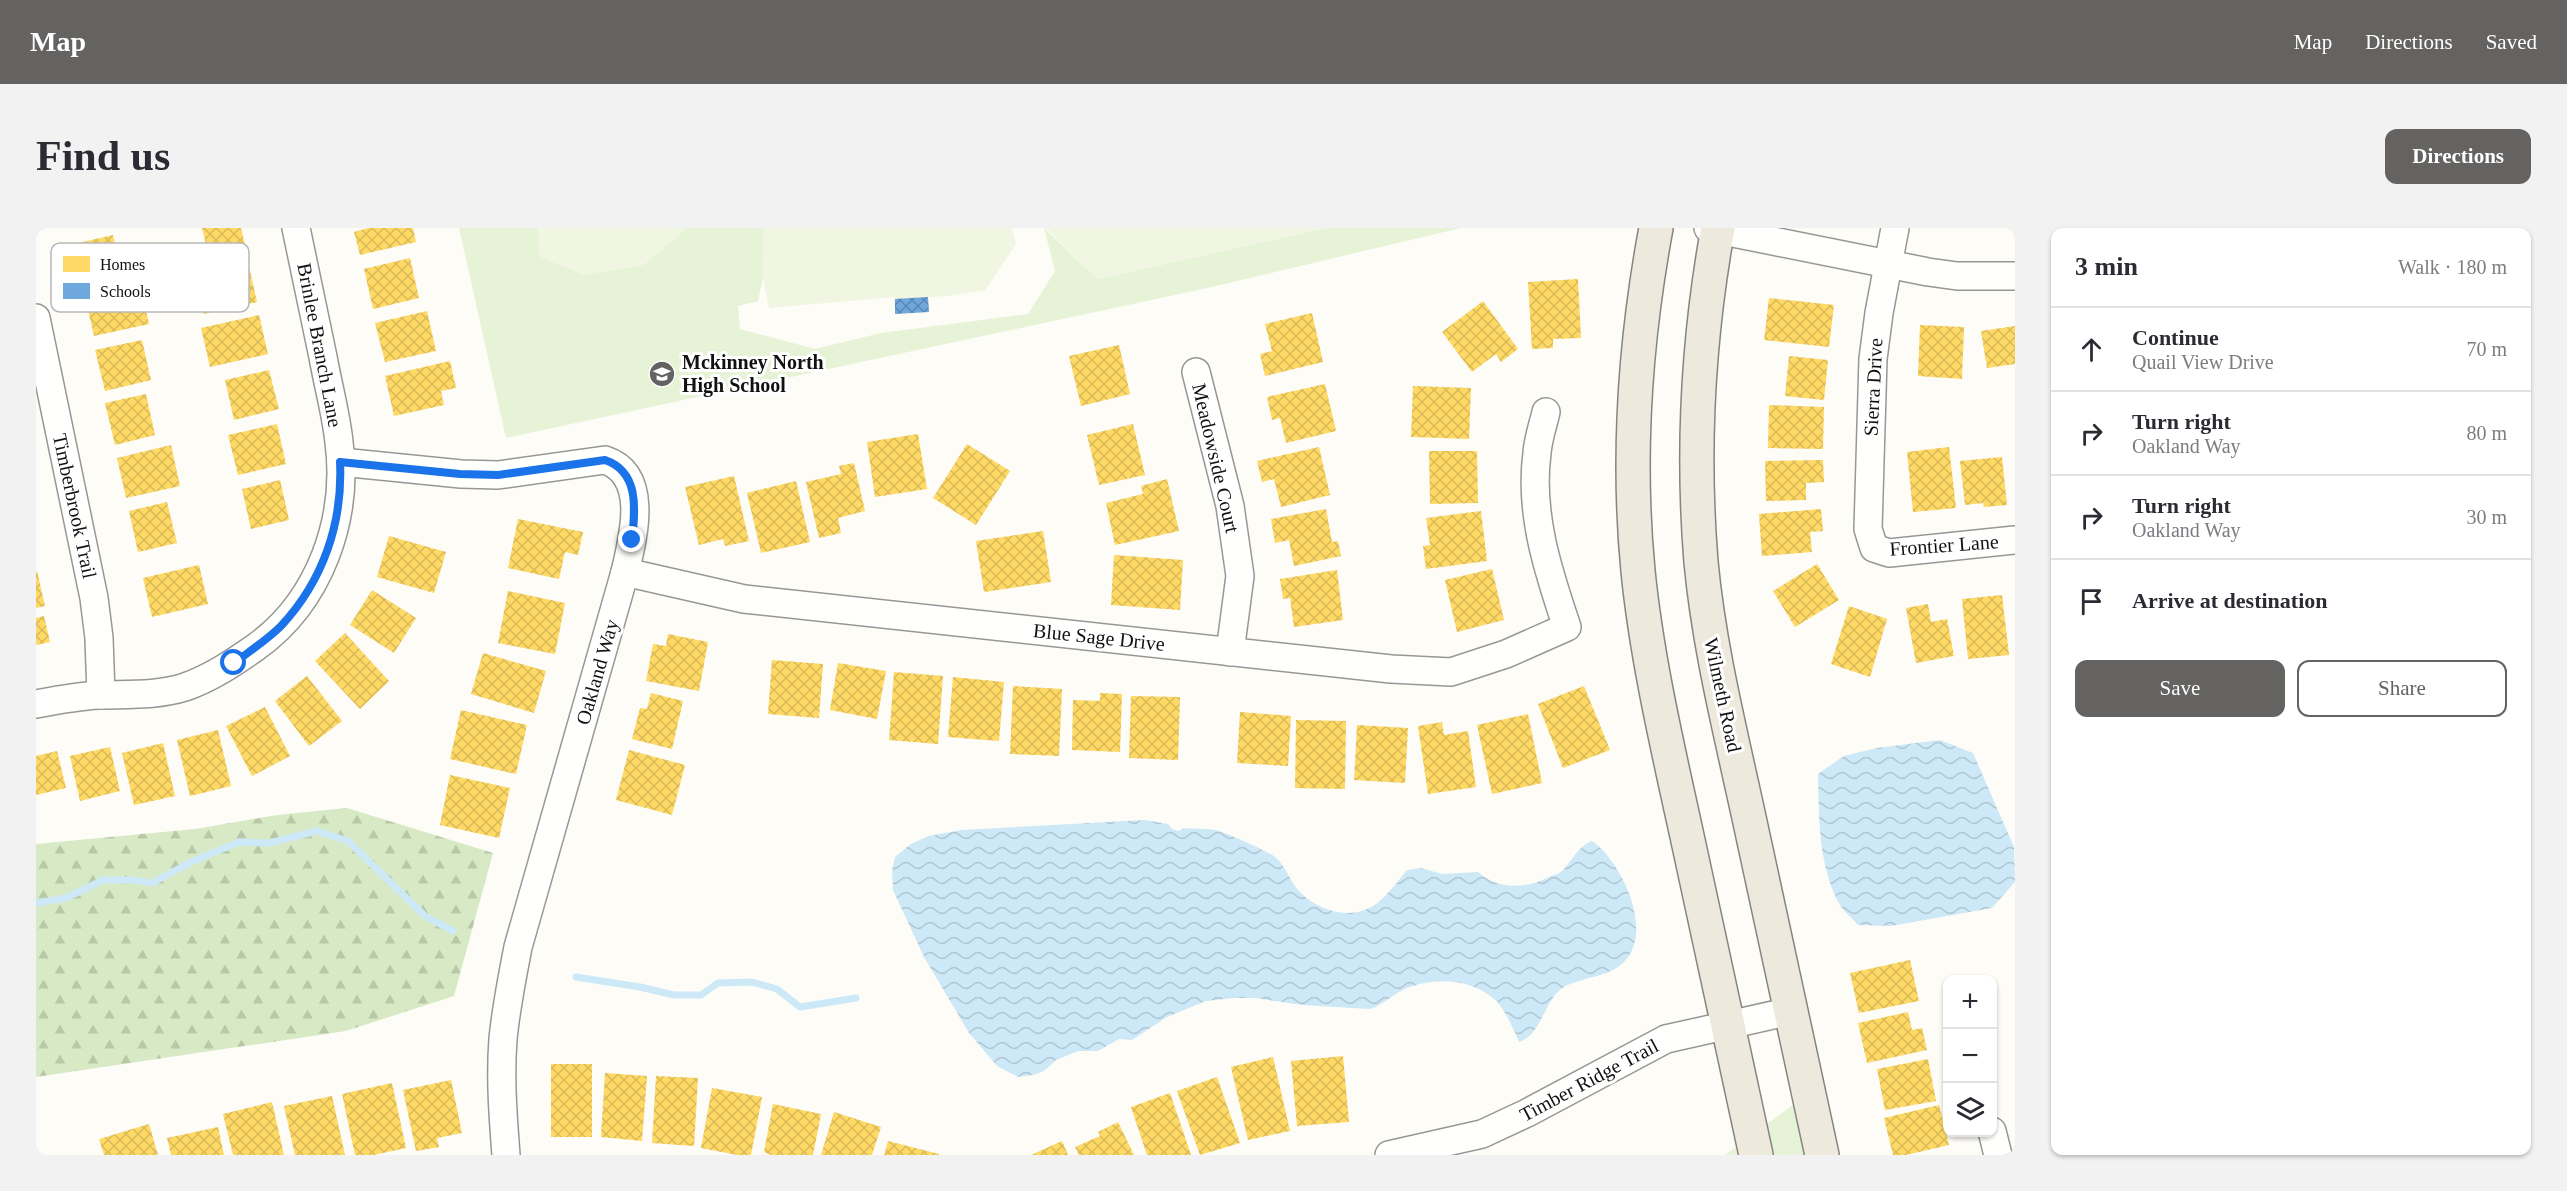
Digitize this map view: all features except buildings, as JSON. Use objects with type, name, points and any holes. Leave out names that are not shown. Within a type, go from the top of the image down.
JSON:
[{"type":"main road","points":[[1656,228],[1643,303],[1633,416],[1638,572],[1668,748],[1756,1155]]},
{"type":"main road","name":"Wilmeth Road","points":[[1715,229],[1698,395],[1696,453],[1702,563],[1717,670],[1822,1155]]},
{"type":"street","name":"Brinlee Branch Lane","points":[[36,704],[101,695],[147,694],[183,687],[199,681],[234,663],[280,627],[304,597],[327,551],[337,520],[340,462],[336,423],[296,228]]},
{"type":"street","name":"Sierra Drive","points":[[1874,548],[1868,529],[1872,370],[1887,265],[1895,228]]},
{"type":"street","points":[[1715,229],[1887,265],[1958,276],[2015,276]]},
{"type":"street","name":"Timberbrook Trail","points":[[36,318],[94,598],[100,655],[101,695]]},
{"type":"street","name":"Meadowside Court","points":[[1196,372],[1230,506],[1240,576],[1230,652]]},
{"type":"street","name":"Blue Sage Drive","points":[[625,572],[744,599],[1391,669],[1451,672],[1506,654],[1567,627],[1546,565],[1537,517],[1537,452],[1546,412]]},
{"type":"street","name":"Oakland Way","points":[[340,462],[477,475],[537,471],[595,460],[615,464],[628,478],[634,499],[632,540],[625,572],[518,947],[506,1009],[503,1041],[502,1107],[506,1155]]},
{"type":"street","name":"Frontier Lane","points":[[1874,548],[1889,553],[2015,540]]},
{"type":"street","name":"Timber Ridge Trail","points":[[1389,1155],[1482,1134],[1527,1113],[1648,1047],[1675,1036],[1791,1011]]},
{"type":"street","points":[[1994,1137],[1998,1155]]},
{"type":"green space","name":"Mckinney North High School","points":[[459,228],[764,228],[763,277],[758,301],[738,306],[740,329],[815,349],[881,333],[1028,314],[1055,271],[1044,228],[1097,279],[1326,228],[1461,228],[1203,289],[506,438]]},
{"type":"green space","points":[[537,228],[687,228],[644,265],[584,275],[540,257]]},
{"type":"green space","points":[[764,228],[1012,228],[1016,244],[985,290],[928,297],[929,312],[895,314],[894,297],[769,308],[763,277]]},
{"type":"green space","points":[[1046,228],[1326,228],[1096,279]]},
{"type":"green space","points":[[347,808],[493,853],[454,996],[346,1031],[36,1077],[36,844],[195,829],[277,815]]},
{"type":"green space","points":[[1820,1085],[1835,1155],[1725,1155]]},
{"type":"water","points":[[1940,740],[1973,753],[2014,847],[2015,882],[1992,908],[1891,926],[1858,925],[1839,903],[1826,869],[1821,838],[1818,774],[1844,756],[1877,748]]},
{"type":"water","points":[[1145,820],[1168,824],[1172,829],[1179,831],[1183,828],[1215,830],[1245,841],[1274,856],[1297,889],[1309,900],[1327,909],[1347,913],[1367,909],[1376,904],[1407,870],[1421,868],[1442,874],[1478,872],[1503,885],[1531,884],[1561,872],[1579,850],[1592,841],[1614,864],[1630,897],[1635,915],[1636,933],[1633,949],[1624,962],[1610,972],[1561,989],[1550,1002],[1532,1033],[1519,1042],[1512,1025],[1494,999],[1463,983],[1439,981],[1405,989],[1370,1009],[1302,1005],[1255,998],[1206,1001],[1167,1017],[1132,1040],[1119,1039],[1098,1051],[1078,1051],[1056,1060],[1044,1071],[1033,1075],[1018,1077],[997,1066],[969,1033],[924,957],[893,890],[892,870],[895,857],[911,844],[928,836],[962,830]]},
{"type":"waterway","points":[[36,903],[66,898],[103,880],[133,880],[152,883],[191,862],[239,842],[269,843],[317,831],[348,841],[425,916],[453,931]]},
{"type":"waterway","points":[[576,977],[674,995],[701,995],[718,983],[752,982],[777,989],[800,1007],[856,998]]},
{"type":"place","name":"Mckinney North High School","points":[[662,374]]},
{"type":"route","points":[[234,663],[280,627],[313,582],[327,551],[337,520],[340,498],[340,462],[460,474],[498,475],[605,460],[615,464],[628,478],[634,499],[632,540]]}]
